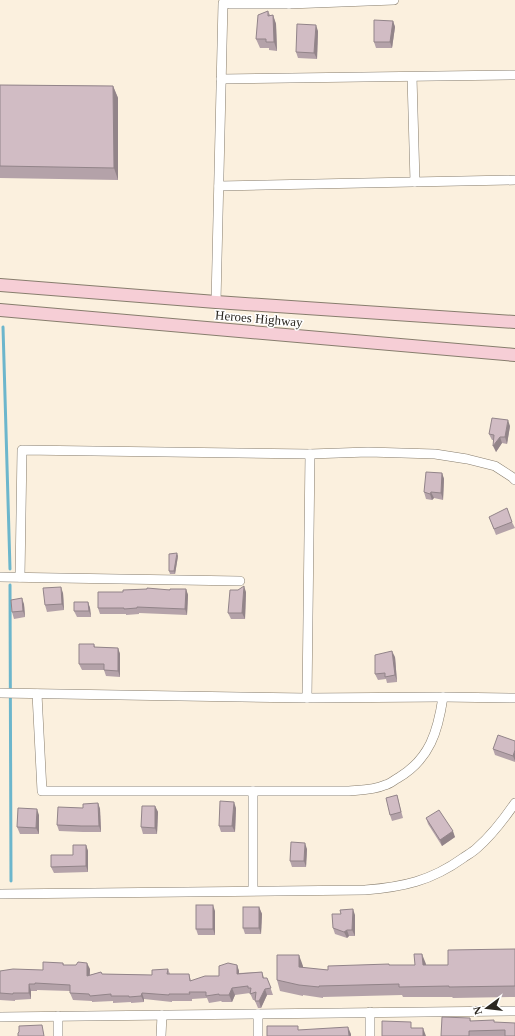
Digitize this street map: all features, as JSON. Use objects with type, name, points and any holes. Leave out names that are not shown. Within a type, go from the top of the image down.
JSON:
[{"type":"main road","name":"Heroes Highway","points":[[0,285],[216,302],[515,322]]},
{"type":"main road","name":"Heroes Highway","points":[[0,310],[515,355]]},
{"type":"street","points":[[216,302],[223,3],[394,0]]},
{"type":"street","points":[[221,79],[515,76]]},
{"type":"street","points":[[412,77],[415,182]]},
{"type":"street","points":[[219,186],[515,180]]},
{"type":"street","points":[[20,577],[22,450],[310,454],[368,452],[435,454],[467,459],[495,466],[515,480]]},
{"type":"street","points":[[307,698],[310,454]]},
{"type":"street","points":[[0,577],[240,581]]},
{"type":"street","points":[[0,693],[307,698],[515,698]]},
{"type":"street","points":[[37,694],[42,791],[349,791],[370,789],[386,785],[407,772],[419,761],[435,734],[440,718],[443,697]]},
{"type":"street","points":[[253,791],[253,890]]},
{"type":"street","points":[[0,894],[253,890],[366,890],[388,888],[426,879],[450,867],[478,848],[515,804]]},
{"type":"street","points":[[0,1017],[515,1011]]},
{"type":"street","points":[[370,1012],[370,1036]]},
{"type":"street","points":[[258,1014],[258,1036]]},
{"type":"street","points":[[161,1036],[162,1015]]},
{"type":"street","points":[[58,1016],[58,1036]]},
{"type":"building","points":[[268,11],[268,16],[273,15],[274,42],[266,42],[266,39],[256,39],[258,15]]},
{"type":"building","points":[[374,20],[393,21],[390,42],[374,42]]},
{"type":"building","points":[[297,24],[316,25],[314,53],[296,52]]},
{"type":"building","points":[[0,85],[113,86],[114,168],[0,166]]},
{"type":"building","points":[[492,418],[508,420],[505,437],[500,437],[493,446],[494,435],[489,434]]},
{"type":"building","points":[[426,472],[442,473],[441,493],[431,492],[430,494],[424,492]]},
{"type":"building","points":[[507,508],[512,522],[494,529],[489,517]]},
{"type":"building","points":[[177,553],[174,571],[169,571],[169,554]]},
{"type":"building","points":[[244,586],[242,613],[228,613],[230,590],[238,590]]},
{"type":"building","points":[[61,587],[62,604],[45,605],[43,588]]},
{"type":"building","points":[[147,588],[170,590],[186,589],[185,609],[137,607],[124,609],[98,608],[98,592],[123,592],[123,590]]},
{"type":"building","points":[[22,598],[23,611],[12,612],[11,600]]},
{"type":"building","points":[[74,602],[88,602],[89,611],[74,611]]},
{"type":"building","points":[[79,644],[94,644],[94,647],[118,648],[118,671],[104,670],[104,664],[79,664]]},
{"type":"building","points":[[392,651],[395,675],[385,677],[385,673],[375,674],[375,655]]},
{"type":"building","points":[[498,735],[515,741],[513,756],[493,749]]},
{"type":"building","points":[[397,795],[401,812],[390,815],[386,798]]},
{"type":"building","points":[[220,801],[234,802],[232,826],[219,826]]},
{"type":"building","points":[[98,803],[99,826],[57,825],[58,807],[83,808],[83,804]]},
{"type":"building","points":[[142,806],[155,806],[155,828],[141,827]]},
{"type":"building","points":[[18,808],[37,809],[36,828],[17,827]]},
{"type":"building","points":[[439,810],[453,831],[440,840],[426,818]]},
{"type":"building","points":[[291,842],[305,843],[304,861],[290,861]]},
{"type":"building","points":[[73,845],[86,845],[86,866],[51,867],[51,855],[73,855]]},
{"type":"building","points":[[196,905],[213,905],[213,929],[196,929]]},
{"type":"building","points":[[243,907],[259,907],[259,928],[243,928]]},
{"type":"building","points":[[353,909],[352,930],[347,930],[344,932],[333,928],[332,914],[341,914],[340,910]]},
{"type":"building","points":[[515,949],[515,986],[399,987],[399,984],[319,987],[299,985],[277,980],[277,955],[299,955],[299,967],[328,970],[328,966],[389,964],[415,965],[414,954],[422,954],[423,965],[448,965],[448,950]]},
{"type":"building","points":[[43,962],[63,963],[63,965],[76,965],[78,962],[87,963],[87,976],[101,972],[102,974],[152,975],[152,970],[168,969],[167,974],[189,974],[190,981],[205,976],[219,976],[219,966],[228,963],[237,965],[237,974],[262,972],[263,978],[267,978],[271,988],[265,989],[259,1001],[255,1001],[256,992],[250,994],[251,988],[248,988],[248,986],[232,988],[229,995],[219,994],[206,996],[206,992],[189,992],[190,994],[169,995],[142,993],[141,996],[129,997],[111,996],[111,994],[90,996],[89,994],[70,993],[70,985],[35,983],[29,984],[29,993],[0,993],[0,971],[13,969],[43,970]]},
{"type":"building","points":[[442,1017],[470,1018],[470,1021],[494,1020],[494,1022],[515,1023],[515,1036],[505,1036],[505,1030],[469,1031],[469,1036],[441,1036]]},
{"type":"building","points":[[382,1021],[411,1022],[411,1028],[423,1028],[423,1036],[382,1036]]},
{"type":"building","points":[[42,1025],[44,1036],[18,1036],[19,1026]]},
{"type":"building","points":[[267,1026],[298,1026],[298,1030],[348,1027],[349,1036],[267,1036]]},
{"type":"waterway","points":[[3,327],[10,569]]},
{"type":"waterway","points":[[10,585],[11,881]]}]
